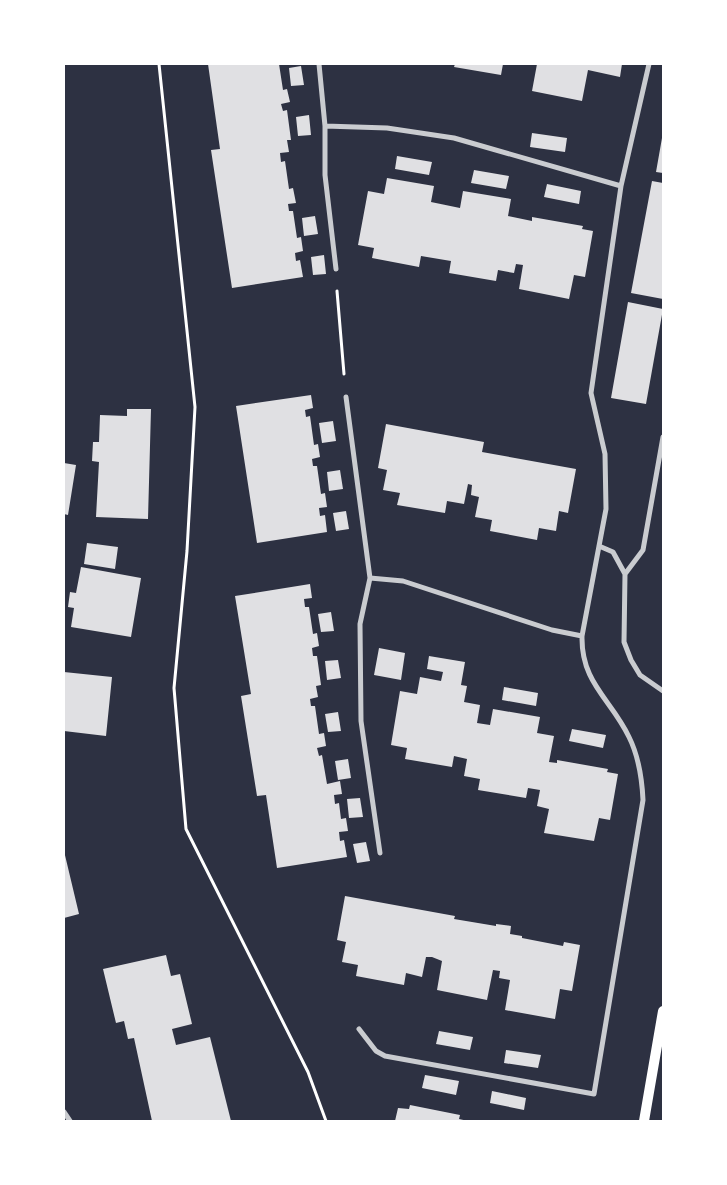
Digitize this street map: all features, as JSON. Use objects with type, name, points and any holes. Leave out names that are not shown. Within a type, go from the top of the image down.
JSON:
[{"type":"main road","points":[[644,1121],[663,1011]]},
{"type":"street","points":[[319,64],[325,126],[325,175],[336,270]]},
{"type":"street","points":[[359,1029],[376,1051],[385,1056],[594,1094],[643,800],[642,773],[630,738],[587,672],[582,653],[582,636],[606,509],[606,454],[591,393],[621,186],[649,64]]},
{"type":"street","points":[[325,126],[387,128],[454,138],[621,186]]},
{"type":"street","points":[[346,398],[370,578],[360,624],[362,721],[380,854]]},
{"type":"street","points":[[625,574],[643,550],[663,437]]},
{"type":"street","points":[[600,546],[613,552],[625,574],[624,642],[631,660],[640,675],[663,692]]},
{"type":"street","points":[[370,578],[403,581],[552,630],[582,636]]},
{"type":"street","points":[[64,1112],[70,1121]]},
{"type":"path","points":[[159,64],[196,407],[187,551],[174,688],[186,828],[308,1072],[326,1121]]},
{"type":"path","points":[[336,270],[346,398]]},
{"type":"building","points":[[208,64],[279,64],[283,90],[287,89],[290,102],[281,104],[283,111],[287,110],[291,140],[287,140],[289,152],[280,153],[281,162],[285,161],[289,189],[293,188],[296,203],[288,204],[289,211],[293,211],[297,238],[301,237],[303,251],[295,253],[296,261],[300,260],[303,277],[232,288],[211,150],[220,149]]},
{"type":"building","points":[[455,64],[503,64],[501,75],[454,67]]},
{"type":"building","points":[[537,64],[622,64],[620,77],[588,70],[582,101],[532,91]]},
{"type":"building","points":[[301,66],[304,85],[291,86],[289,68]]},
{"type":"building","points":[[309,115],[311,135],[298,136],[296,117]]},
{"type":"building","points":[[532,133],[567,138],[565,152],[530,147]]},
{"type":"building","points":[[663,138],[663,173],[656,172]]},
{"type":"building","points":[[397,156],[432,162],[429,175],[395,169]]},
{"type":"building","points":[[474,170],[509,176],[506,189],[471,183]]},
{"type":"building","points":[[387,178],[434,186],[431,202],[460,208],[463,191],[511,199],[508,216],[532,221],[532,217],[583,226],[582,229],[593,231],[585,277],[574,275],[569,299],[519,289],[523,265],[516,264],[514,273],[498,270],[496,281],[449,273],[451,261],[421,256],[419,267],[372,258],[374,248],[358,245],[368,191],[384,194]]},
{"type":"building","points":[[652,181],[663,183],[663,299],[631,293]]},
{"type":"building","points":[[547,184],[581,191],[579,204],[544,197]]},
{"type":"building","points":[[315,216],[318,234],[304,236],[302,218]]},
{"type":"building","points":[[324,255],[326,274],[313,275],[311,257]]},
{"type":"building","points":[[628,302],[663,309],[646,404],[611,398]]},
{"type":"building","points":[[311,395],[313,408],[305,410],[306,417],[310,416],[314,445],[318,444],[320,457],[312,459],[313,466],[317,466],[321,494],[325,493],[327,507],[319,508],[320,516],[325,515],[327,532],[257,543],[236,406]]},
{"type":"building","points":[[127,409],[151,409],[148,519],[96,517],[99,462],[92,461],[93,442],[99,442],[100,415],[127,416]]},
{"type":"building","points":[[333,421],[336,441],[322,443],[319,423]]},
{"type":"building","points":[[386,424],[484,442],[482,452],[576,469],[568,513],[559,511],[556,531],[539,528],[537,540],[490,531],[492,520],[475,517],[479,497],[471,495],[472,485],[468,484],[464,504],[447,501],[445,513],[397,505],[400,493],[383,490],[387,470],[378,468]]},
{"type":"building","points":[[64,463],[76,465],[68,515],[64,514]]},
{"type":"building","points":[[340,470],[343,489],[329,491],[327,472]]},
{"type":"building","points":[[346,511],[349,529],[336,531],[333,513]]},
{"type":"building","points":[[87,543],[118,547],[115,569],[84,564]]},
{"type":"building","points":[[81,567],[141,578],[131,637],[71,627],[74,608],[68,607],[70,592],[76,593]]},
{"type":"building","points":[[310,584],[312,598],[304,599],[305,607],[309,607],[313,634],[317,633],[319,646],[312,648],[313,656],[317,656],[321,685],[316,686],[318,697],[310,699],[311,706],[315,706],[319,734],[324,733],[326,746],[317,748],[319,756],[322,755],[327,784],[340,781],[342,794],[334,795],[335,804],[339,803],[341,819],[346,818],[348,831],[339,832],[340,841],[344,840],[347,857],[277,868],[266,795],[257,796],[241,696],[251,694],[235,596]]},
{"type":"building","points":[[331,612],[334,631],[321,632],[318,614]]},
{"type":"building","points":[[379,648],[405,653],[401,680],[374,675]]},
{"type":"building","points":[[429,656],[465,662],[461,685],[467,686],[464,702],[480,705],[477,723],[490,725],[493,709],[540,717],[537,733],[554,736],[549,762],[557,763],[557,760],[608,769],[607,772],[618,774],[610,820],[599,818],[594,841],[544,833],[549,809],[537,806],[540,790],[528,788],[526,798],[478,790],[480,779],[464,776],[467,759],[454,756],[452,767],[405,759],[407,748],[391,745],[400,691],[417,694],[420,677],[441,681],[443,672],[427,669]]},
{"type":"building","points":[[338,660],[341,678],[327,680],[325,661]]},
{"type":"building","points":[[64,672],[112,677],[106,736],[64,731]]},
{"type":"building","points":[[504,687],[538,693],[536,706],[502,700]]},
{"type":"building","points":[[338,712],[341,731],[328,732],[325,714]]},
{"type":"building","points":[[572,729],[606,735],[603,748],[569,741]]},
{"type":"building","points":[[348,759],[351,778],[338,780],[335,761]]},
{"type":"building","points":[[360,798],[363,817],[349,818],[347,799]]},
{"type":"building","points":[[366,842],[370,861],[357,863],[353,844]]},
{"type":"building","points":[[64,851],[79,914],[64,918]]},
{"type":"building","points":[[345,896],[455,916],[454,919],[496,926],[496,924],[511,926],[510,934],[522,936],[522,938],[563,946],[564,942],[580,945],[572,991],[560,989],[555,1019],[505,1010],[510,980],[499,978],[500,971],[493,970],[487,1000],[437,990],[442,961],[432,957],[426,957],[422,977],[406,973],[404,985],[356,976],[358,965],[342,962],[346,942],[337,940]]},
{"type":"building","points":[[166,955],[171,976],[180,974],[192,1024],[172,1029],[176,1045],[210,1037],[231,1121],[152,1121],[134,1038],[128,1039],[124,1021],[116,1023],[103,969]]},
{"type":"building","points":[[439,1031],[473,1037],[470,1050],[436,1044]]},
{"type":"building","points":[[506,1050],[541,1055],[538,1068],[504,1063]]},
{"type":"building","points":[[425,1075],[459,1081],[456,1095],[422,1088]]},
{"type":"building","points":[[492,1091],[526,1098],[524,1110],[490,1103]]},
{"type":"building","points":[[410,1105],[460,1115],[459,1119],[468,1121],[395,1121],[398,1108],[409,1109]]}]
